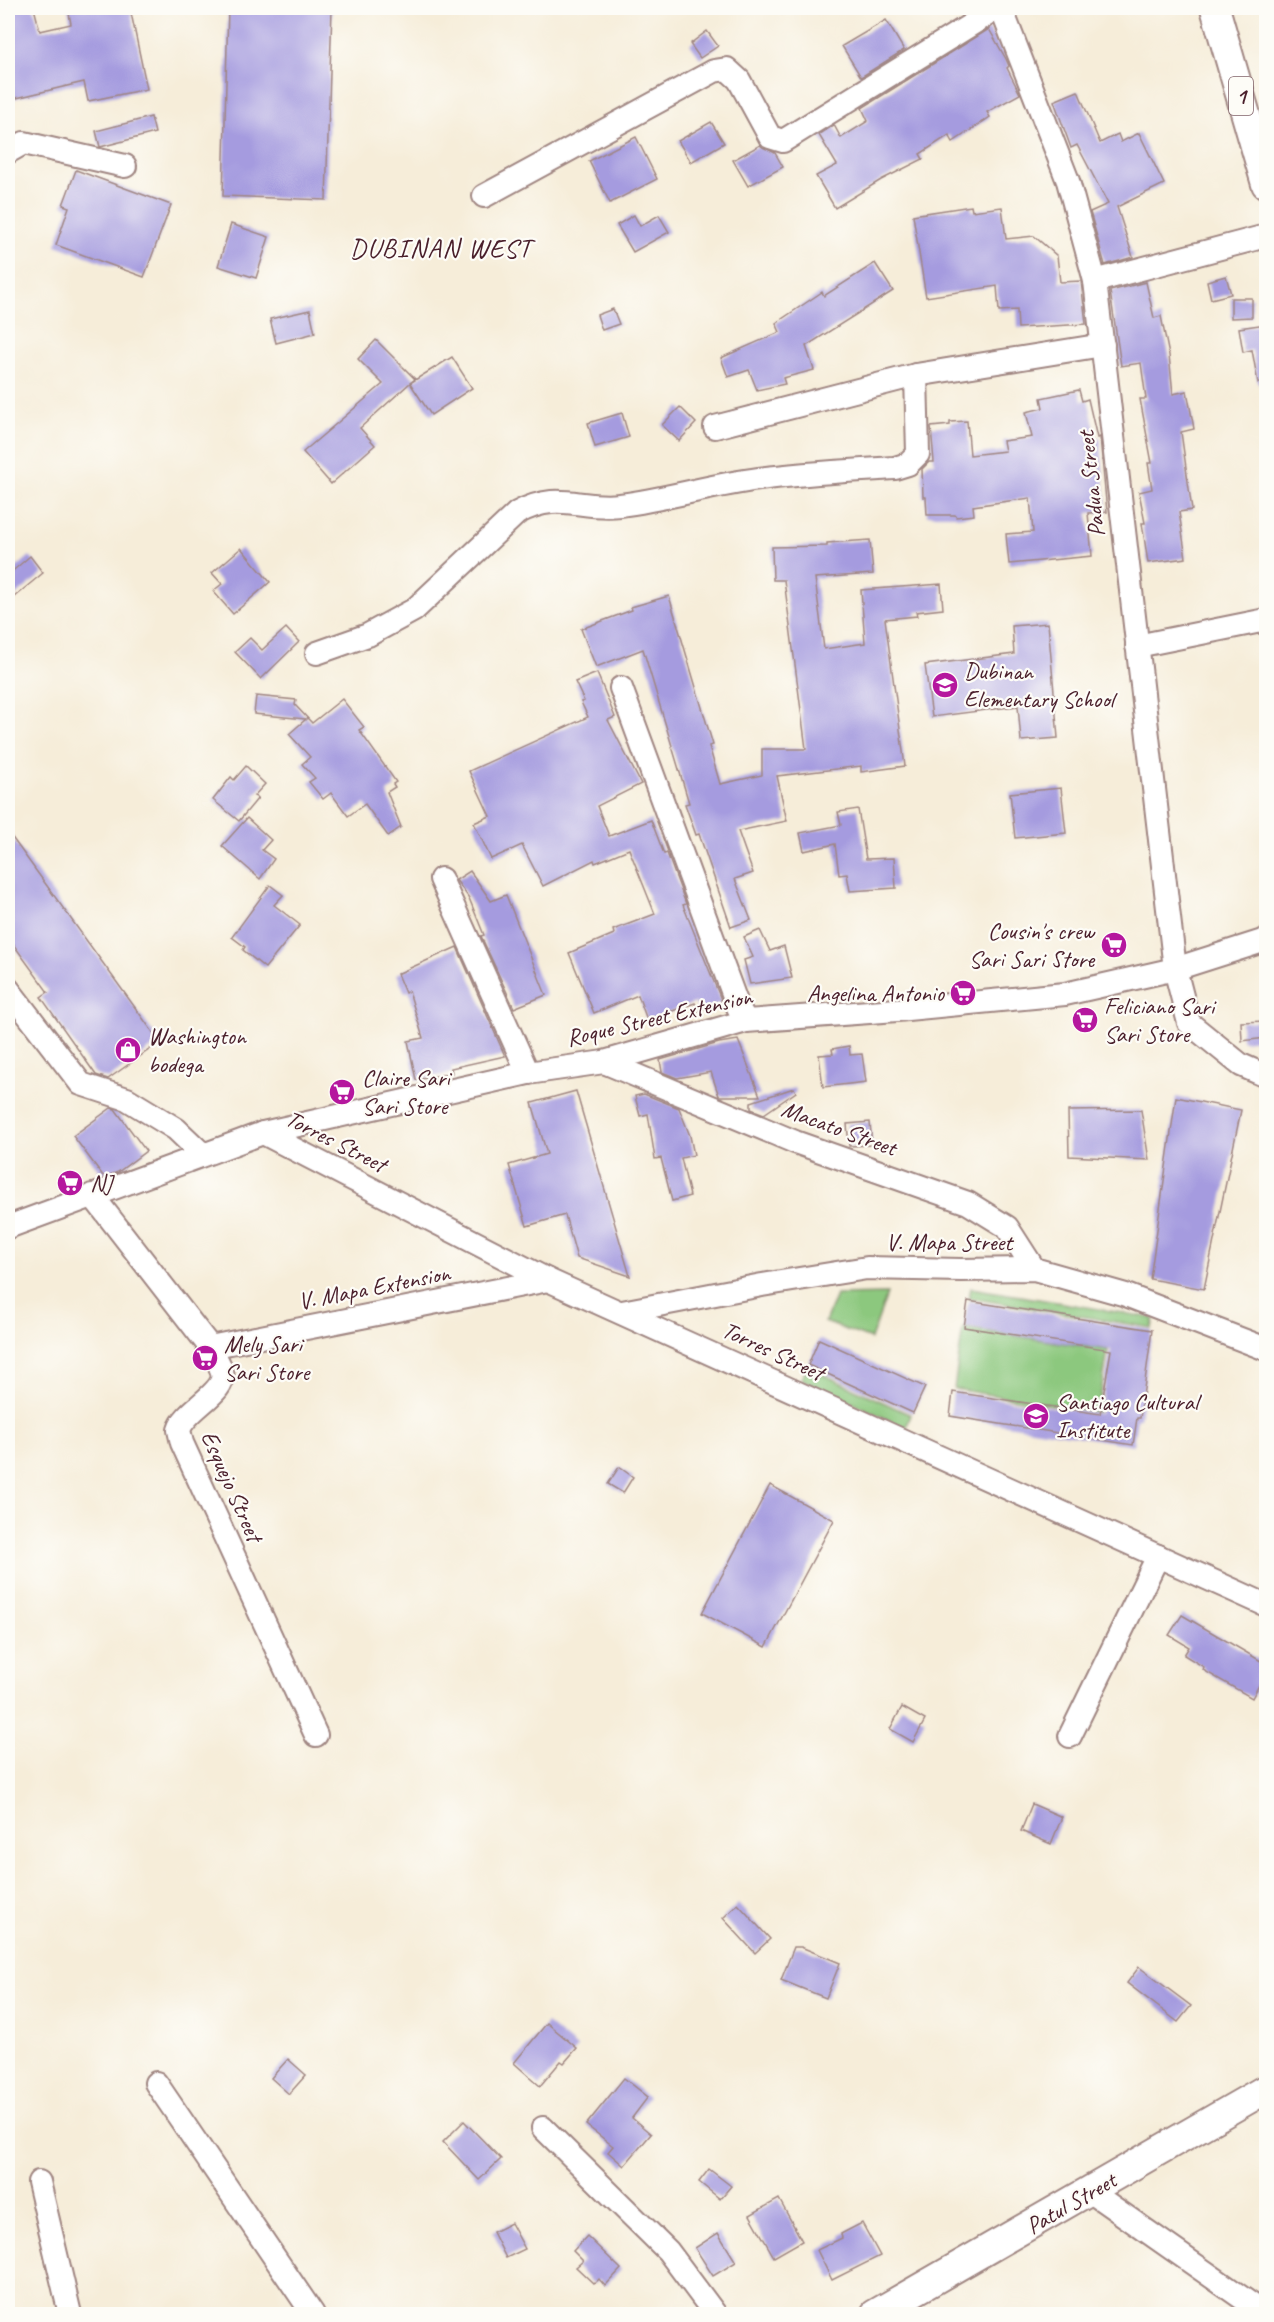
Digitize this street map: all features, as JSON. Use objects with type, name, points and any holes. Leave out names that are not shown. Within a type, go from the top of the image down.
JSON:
[{"type":"main road","name":"1","points":[[1215,8],[1266,184]]},
{"type":"main road","name":"Patul Street","points":[[877,2314],[1266,2089]]},
{"type":"street","points":[[484,196],[714,71],[727,69],[739,80],[762,118],[770,137],[783,141],[999,8]]},
{"type":"street","name":"Padua Street","points":[[999,8],[1068,181],[1095,280],[1175,969],[1189,1023],[1241,1065],[1266,1076]]},
{"type":"street","points":[[8,152],[24,143],[125,166]]},
{"type":"street","points":[[1095,280],[1266,236]]},
{"type":"street","points":[[715,427],[916,375],[1102,345]]},
{"type":"street","points":[[317,652],[368,635],[414,610],[517,513],[534,504],[554,500],[616,506],[652,501],[758,479],[896,468],[908,464],[918,454],[916,375]]},
{"type":"street","points":[[1137,646],[1266,620]]},
{"type":"street","points":[[621,688],[738,1007],[746,1021]]},
{"type":"street","points":[[441,879],[528,1072]]},
{"type":"street","name":"Roque Street Extension","points":[[8,1227],[263,1133],[528,1072],[604,1062],[746,1021],[1065,994],[1175,969],[1266,940]]},
{"type":"street","points":[[8,989],[81,1084],[127,1099],[177,1129],[199,1151],[204,1153]]},
{"type":"street","name":"Macato Street","points":[[604,1062],[795,1142],[968,1203],[1007,1227],[1034,1269]]},
{"type":"street","name":"Torres Street","points":[[263,1133],[548,1280],[1266,1605]]},
{"type":"street","name":"Esquejo Street","points":[[92,1195],[210,1347],[223,1373],[223,1379],[214,1394],[181,1422],[178,1430],[316,1735]]},
{"type":"street","name":"V. Mapa Street","points":[[622,1312],[762,1285],[867,1268],[1034,1269],[1126,1295],[1266,1349]]},
{"type":"street","name":"V. Mapa Extension","points":[[210,1347],[548,1280]]},
{"type":"street","points":[[1070,1736],[1158,1556]]},
{"type":"street","points":[[156,2083],[313,2314]]},
{"type":"street","points":[[543,2128],[668,2251],[715,2314]]},
{"type":"street","points":[[39,2182],[70,2314]]},
{"type":"street","points":[[1091,2192],[1265,2314]]},
{"type":"green space","points":[[971,1288],[1154,1318],[1152,1328],[969,1298]]},
{"type":"green space","points":[[887,1294],[871,1339],[825,1322],[836,1295]]},
{"type":"green space","points":[[963,1328],[1108,1350],[1098,1412],[954,1389]]},
{"type":"green space","points":[[807,1367],[911,1415],[906,1428],[801,1379]]},
{"type":"building","points":[[8,8],[34,8],[40,31],[71,24],[68,8],[130,8],[147,89],[88,101],[84,82],[8,100]]},
{"type":"building","points":[[228,8],[332,8],[326,200],[223,196]]},
{"type":"building","points":[[886,20],[904,50],[861,77],[842,46]]},
{"type":"building","points":[[989,29],[1006,59],[1009,66],[1007,68],[1020,94],[987,112],[990,117],[953,142],[949,135],[920,154],[923,159],[881,180],[835,208],[816,176],[837,165],[819,135],[834,125],[841,138],[868,121],[862,108]]},
{"type":"building","points":[[707,31],[718,46],[700,58],[690,44]]},
{"type":"building","points":[[1078,91],[1100,143],[1118,134],[1121,142],[1139,133],[1164,184],[1117,207],[1133,257],[1105,265],[1090,212],[1108,204],[1077,145],[1071,148],[1054,101]]},
{"type":"building","points":[[151,117],[155,133],[100,147],[96,131]]},
{"type":"building","points":[[711,122],[724,143],[691,162],[678,141]]},
{"type":"building","points":[[636,137],[657,179],[610,203],[589,161]]},
{"type":"building","points":[[760,145],[775,153],[783,167],[748,186],[733,160]]},
{"type":"building","points":[[76,170],[171,205],[144,277],[56,245],[69,207],[63,205]]},
{"type":"building","points":[[971,206],[972,211],[1002,207],[1006,239],[1034,236],[1057,256],[1060,282],[1081,281],[1086,324],[1018,328],[1017,310],[999,311],[997,286],[926,297],[913,215]]},
{"type":"building","points":[[634,215],[640,226],[659,215],[669,232],[633,252],[617,225]]},
{"type":"building","points":[[231,224],[269,237],[256,278],[218,266]]},
{"type":"building","points":[[875,263],[893,291],[806,346],[814,370],[783,378],[785,384],[757,390],[749,370],[728,377],[721,358],[780,332],[776,323],[822,292],[824,296]]},
{"type":"building","points":[[1226,276],[1231,294],[1211,299],[1207,281]]},
{"type":"building","points":[[1146,282],[1154,318],[1161,316],[1169,355],[1173,394],[1187,391],[1194,429],[1181,432],[1192,510],[1179,512],[1186,558],[1148,563],[1142,523],[1145,523],[1139,492],[1152,489],[1148,463],[1152,463],[1140,399],[1146,399],[1141,363],[1121,366],[1110,291]]},
{"type":"building","points":[[1231,298],[1252,298],[1252,317],[1231,318]]},
{"type":"building","points":[[613,309],[619,324],[602,330],[597,315]]},
{"type":"building","points":[[310,310],[315,333],[276,343],[270,319]]},
{"type":"building","points":[[1266,324],[1266,383],[1258,383],[1252,350],[1243,352],[1239,328]]},
{"type":"building","points":[[376,340],[415,379],[360,428],[375,445],[331,484],[303,452],[383,384],[358,359]]},
{"type":"building","points":[[452,357],[472,388],[431,415],[410,383]]},
{"type":"building","points":[[1079,390],[1082,401],[1088,399],[1097,438],[1100,437],[1107,512],[1088,513],[1092,556],[1009,564],[1006,534],[1033,532],[1030,498],[973,506],[974,515],[956,517],[955,515],[927,515],[926,497],[923,497],[922,469],[929,462],[934,462],[931,427],[950,425],[950,422],[967,421],[970,455],[1005,451],[1003,441],[1032,437],[1026,412],[1043,408],[1041,398]]},
{"type":"building","points":[[680,407],[696,423],[679,441],[662,425]]},
{"type":"building","points":[[622,413],[629,437],[595,447],[588,423]]},
{"type":"building","points":[[870,540],[873,574],[815,578],[824,649],[865,643],[861,590],[941,584],[943,609],[916,612],[917,616],[885,619],[905,766],[861,772],[861,766],[777,776],[787,821],[738,831],[753,873],[735,879],[751,920],[731,927],[699,834],[696,835],[685,804],[689,803],[643,649],[596,667],[581,629],[632,610],[631,607],[669,596],[713,745],[709,746],[720,784],[762,775],[762,749],[806,749],[784,580],[773,580],[772,547],[827,546],[827,543]]},
{"type":"building","points":[[241,548],[270,582],[233,614],[213,591],[222,584],[212,573]]},
{"type":"building","points":[[30,556],[43,573],[8,602],[8,575]]},
{"type":"building","points":[[1048,623],[1058,738],[1021,741],[1018,706],[932,717],[925,665],[1014,654],[1012,626]]},
{"type":"building","points":[[286,628],[299,642],[261,679],[235,652],[250,638],[262,650]]},
{"type":"building","points":[[597,673],[615,717],[608,720],[641,784],[597,806],[609,836],[651,820],[664,854],[667,853],[686,904],[683,905],[722,1002],[698,1011],[695,1003],[647,1020],[638,995],[594,1013],[569,953],[614,934],[613,930],[655,914],[629,849],[595,863],[594,860],[543,886],[522,845],[491,859],[474,823],[490,816],[469,771],[588,717],[581,702],[584,701],[575,682]]},
{"type":"building","points":[[256,696],[296,700],[295,705],[312,723],[342,699],[364,727],[359,730],[396,782],[393,784],[395,787],[387,792],[401,827],[388,836],[365,804],[348,816],[331,793],[323,799],[309,782],[315,778],[302,764],[310,757],[289,734],[306,719],[254,714]]},
{"type":"building","points":[[246,766],[265,784],[254,796],[258,798],[239,821],[213,800],[231,777],[234,780]]},
{"type":"building","points":[[1061,788],[1066,833],[1015,838],[1010,793]]},
{"type":"building","points":[[858,809],[866,859],[894,858],[896,888],[850,891],[847,874],[839,875],[835,844],[804,851],[800,833],[841,825],[838,812]]},
{"type":"building","points":[[247,818],[271,840],[262,850],[274,859],[260,879],[222,846]]},
{"type":"building","points":[[8,832],[160,1042],[108,1079],[96,1075],[41,997],[48,992],[8,937]]},
{"type":"building","points":[[470,871],[491,901],[506,895],[546,995],[514,1008],[481,936],[484,935],[469,898],[456,880]]},
{"type":"building","points":[[270,885],[283,895],[274,905],[300,925],[265,968],[243,950],[245,947],[232,937]]},
{"type":"building","points":[[760,930],[770,951],[784,946],[792,978],[750,984],[744,960],[753,957],[744,937]]},
{"type":"building","points":[[457,947],[505,1056],[451,1068],[452,1073],[416,1080],[408,1041],[423,1038],[409,991],[405,993],[397,974]]},
{"type":"building","points":[[1266,1021],[1266,1038],[1242,1041],[1241,1022]]},
{"type":"building","points":[[738,1040],[760,1096],[719,1096],[711,1072],[677,1078],[662,1072],[660,1060],[719,1043]]},
{"type":"building","points":[[849,1046],[850,1055],[862,1054],[866,1082],[823,1087],[819,1055],[833,1054],[832,1049]]},
{"type":"building","points":[[794,1088],[796,1092],[764,1114],[751,1109],[751,1102]]},
{"type":"building","points":[[576,1091],[630,1276],[577,1258],[565,1215],[527,1226],[509,1165],[547,1154],[532,1103]]},
{"type":"building","points":[[644,1094],[679,1108],[690,1136],[694,1155],[681,1158],[690,1196],[672,1201],[661,1158],[655,1159],[648,1114],[640,1116],[635,1096]]},
{"type":"building","points":[[1176,1097],[1241,1110],[1204,1289],[1150,1279]]},
{"type":"building","points":[[111,1108],[115,1109],[146,1151],[118,1172],[104,1177],[73,1136]]},
{"type":"building","points":[[1141,1110],[1149,1160],[1069,1156],[1068,1111]]},
{"type":"building","points":[[870,1122],[872,1145],[849,1146],[847,1124]]},
{"type":"building","points":[[968,1301],[1152,1330],[1140,1418],[1137,1418],[1133,1445],[950,1416],[953,1392],[1100,1414],[1111,1350],[964,1327]]},
{"type":"building","points":[[819,1339],[925,1387],[913,1413],[808,1365]]},
{"type":"building","points":[[619,1467],[633,1477],[623,1493],[608,1484]]},
{"type":"building","points":[[770,1485],[834,1520],[766,1647],[702,1613]]},
{"type":"building","points":[[1182,1615],[1266,1664],[1266,1672],[1252,1698],[1203,1670],[1204,1667],[1184,1655],[1189,1647],[1169,1635]]},
{"type":"building","points":[[902,1707],[925,1720],[913,1742],[890,1729]]},
{"type":"building","points":[[1032,1804],[1062,1817],[1051,1844],[1021,1831]]},
{"type":"building","points":[[738,1904],[770,1939],[755,1953],[723,1918]]},
{"type":"building","points":[[794,1947],[801,1947],[840,1963],[826,1998],[781,1980]]},
{"type":"building","points":[[1139,1967],[1191,2006],[1178,2022],[1127,1983]]},
{"type":"building","points":[[547,2023],[577,2048],[564,2063],[561,2061],[540,2086],[514,2063]]},
{"type":"building","points":[[288,2059],[306,2075],[289,2094],[271,2078]]},
{"type":"building","points":[[624,2078],[648,2097],[632,2118],[651,2134],[624,2166],[608,2152],[613,2146],[586,2125]]},
{"type":"building","points":[[464,2121],[501,2159],[479,2180],[443,2142]]},
{"type":"building","points":[[709,2169],[731,2186],[720,2199],[699,2182]]},
{"type":"building","points":[[779,2199],[802,2241],[774,2257],[750,2215]]},
{"type":"building","points":[[511,2223],[525,2249],[506,2258],[493,2232]]},
{"type":"building","points":[[862,2223],[880,2256],[832,2280],[817,2250],[842,2238],[841,2234]]},
{"type":"building","points":[[718,2233],[736,2262],[713,2276],[695,2248]]},
{"type":"building","points":[[587,2236],[621,2269],[605,2286],[599,2279],[594,2284],[576,2267],[583,2261],[573,2251]]},
{"type":"place","name":"Dubinan Elementary School","points":[[945,685]]},
{"type":"place","name":"Cousin's crew Sari Sari Store","points":[[1114,945]]},
{"type":"place","name":"Angelina Antonio","points":[[963,993]]},
{"type":"place","name":"Feliciano Sari Sari Store","points":[[1085,1020]]},
{"type":"place","name":"Washington bodega","points":[[128,1050]]},
{"type":"place","name":"Claire Sari Sari Store","points":[[342,1092]]},
{"type":"place","name":"NJ","points":[[70,1183]]},
{"type":"place","name":"Mely Sari Sari Store","points":[[205,1358]]},
{"type":"place","name":"Santiago Cultural Institute","points":[[1036,1416]]},
{"type":"district","name":"DUBINAN WEST","points":[[441,248]]}]
